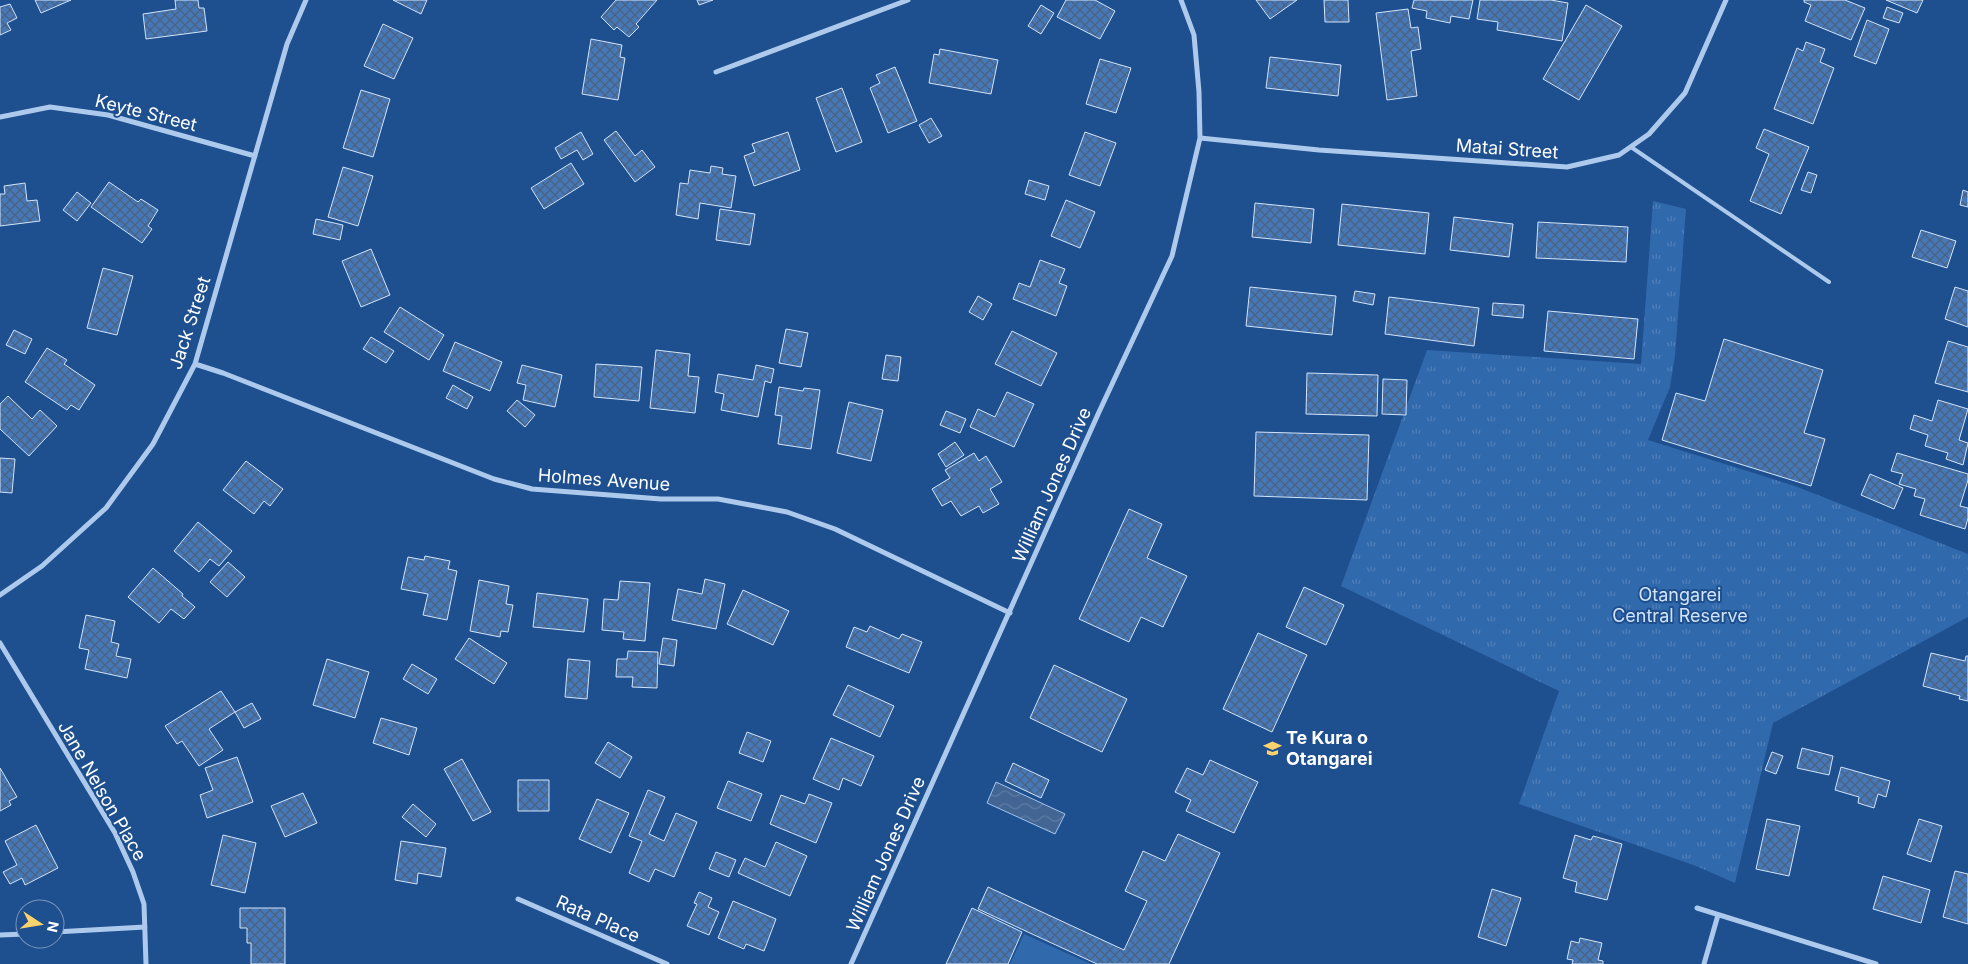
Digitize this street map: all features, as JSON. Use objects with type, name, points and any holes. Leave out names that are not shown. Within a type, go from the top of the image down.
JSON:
[{"type":"street","name":"Jack Street","points":[[0,595],[42,566],[106,508],[153,444],[195,364],[286,44],[306,0]]},
{"type":"street","points":[[716,72],[908,0]]},
{"type":"street","name":"William Jones Drive","points":[[851,964],[1172,256],[1200,138],[1199,92],[1194,35],[1181,0]]},
{"type":"street","name":"Matai Street","points":[[1200,138],[1319,150],[1567,167],[1619,155],[1649,134],[1686,93],[1726,0]]},
{"type":"street","name":"Keyte Street","points":[[0,117],[50,108],[108,115],[255,156]]},
{"type":"street","name":"Holmes Avenue","points":[[195,364],[223,373],[494,479],[532,489],[661,499],[718,498],[787,512],[835,529],[1010,613]]},
{"type":"street","name":"Jane Nelson Place","points":[[0,643],[114,833],[133,872],[144,904],[146,964]]},
{"type":"street","name":"Rata Place","points":[[518,899],[667,964]]},
{"type":"street","points":[[1697,908],[1876,964]]},
{"type":"street","points":[[1704,964],[1718,915]]},
{"type":"street","points":[[65,931],[145,927]]},
{"type":"street","points":[[0,935],[15,934]]},
{"type":"lane","points":[[1631,147],[1829,282]]},
{"type":"green space","name":"Otangarei Central Reserve","points":[[1653,201],[1686,209],[1675,356],[1670,387],[1648,440],[1795,486],[1968,554],[1968,617],[1773,723],[1735,883],[1696,866],[1519,804],[1559,691],[1341,586],[1427,350],[1641,364]]},
{"type":"green space","points":[[1024,934],[1091,964],[1010,964]]},
{"type":"water","points":[[996,782],[1065,814],[1055,834],[987,803]]},
{"type":"building","points":[[35,0],[71,0],[41,13]]},
{"type":"building","points":[[175,0],[198,0],[199,8],[204,8],[207,31],[146,39],[143,14],[176,9]]},
{"type":"building","points":[[393,0],[427,0],[421,14]]},
{"type":"building","points":[[616,0],[657,0],[636,24],[639,27],[629,37],[617,27],[614,30],[601,17]]},
{"type":"building","points":[[697,0],[713,0],[699,5]]},
{"type":"building","points":[[1066,0],[1095,0],[1115,11],[1100,39],[1057,17]]},
{"type":"building","points":[[1256,0],[1297,0],[1270,19]]},
{"type":"building","points":[[1324,0],[1348,0],[1349,22],[1325,22]]},
{"type":"building","points":[[1414,0],[1473,0],[1469,19],[1451,16],[1450,23],[1426,18],[1427,11],[1412,8]]},
{"type":"building","points":[[1480,0],[1551,0],[1568,3],[1562,41],[1497,30],[1498,22],[1477,19]]},
{"type":"building","points":[[1804,0],[1845,0],[1865,8],[1851,40],[1805,21],[1811,5],[1804,2]]},
{"type":"building","points":[[1886,0],[1923,0],[1917,13]]},
{"type":"building","points":[[10,4],[17,18],[7,23],[11,30],[0,35],[0,7]]},
{"type":"building","points":[[1041,5],[1054,13],[1041,34],[1028,26]]},
{"type":"building","points":[[1586,5],[1622,26],[1579,100],[1543,79]]},
{"type":"building","points":[[1887,7],[1903,13],[1899,23],[1883,18]]},
{"type":"building","points":[[1408,9],[1411,28],[1418,27],[1421,49],[1411,51],[1417,96],[1387,100],[1376,13]]},
{"type":"building","points":[[1867,20],[1889,29],[1876,64],[1854,56]]},
{"type":"building","points":[[383,24],[413,38],[394,79],[364,66]]},
{"type":"building","points":[[591,39],[622,45],[620,57],[625,58],[618,100],[582,94]]},
{"type":"building","points":[[1806,42],[1825,49],[1820,62],[1834,68],[1813,124],[1774,109],[1797,48],[1803,51]]},
{"type":"building","points":[[940,49],[998,60],[991,94],[929,83],[934,54],[939,55]]},
{"type":"building","points":[[1270,57],[1341,65],[1338,96],[1266,88]]},
{"type":"building","points":[[1100,59],[1131,68],[1116,113],[1086,104]]},
{"type":"building","points":[[895,67],[917,121],[888,133],[870,88],[880,83],[876,75]]},
{"type":"building","points":[[842,88],[862,142],[836,152],[816,98]]},
{"type":"building","points":[[361,90],[390,99],[373,157],[343,148]]},
{"type":"building","points":[[931,118],[942,136],[929,143],[919,125]]},
{"type":"building","points":[[1764,129],[1809,147],[1781,214],[1750,201],[1769,154],[1756,148]]},
{"type":"building","points":[[616,131],[635,156],[642,150],[655,167],[635,182],[604,140]]},
{"type":"building","points":[[581,132],[593,154],[583,160],[577,150],[561,159],[555,148]]},
{"type":"building","points":[[788,132],[800,170],[754,186],[744,156],[755,152],[752,144]]},
{"type":"building","points":[[1085,132],[1116,143],[1100,186],[1069,175]]},
{"type":"building","points":[[571,163],[584,184],[544,209],[531,188]]},
{"type":"building","points":[[711,166],[723,168],[722,174],[736,176],[731,208],[700,203],[698,219],[676,215],[680,183],[688,184],[690,170],[710,173]]},
{"type":"building","points":[[343,167],[373,176],[358,226],[328,217]]},
{"type":"building","points":[[1808,172],[1817,175],[1811,193],[1801,190]]},
{"type":"building","points":[[1029,180],[1049,186],[1045,200],[1025,194]]},
{"type":"building","points":[[109,182],[138,202],[141,199],[158,210],[148,226],[152,229],[142,243],[91,207]]},
{"type":"building","points":[[25,183],[27,201],[37,200],[40,221],[0,226],[0,194],[5,194],[4,186]]},
{"type":"building","points":[[1963,190],[1968,192],[1968,207],[1960,205]]},
{"type":"building","points":[[77,192],[91,203],[77,221],[63,210]]},
{"type":"building","points":[[1066,200],[1095,212],[1080,248],[1051,236]]},
{"type":"building","points":[[1255,203],[1314,209],[1311,243],[1252,237]]},
{"type":"building","points":[[1342,204],[1429,213],[1425,254],[1338,245]]},
{"type":"building","points":[[720,209],[755,214],[750,245],[716,240]]},
{"type":"building","points":[[1454,217],[1513,224],[1509,257],[1450,250]]},
{"type":"building","points":[[316,219],[343,225],[340,240],[313,234]]},
{"type":"building","points":[[1538,222],[1628,227],[1626,262],[1536,258]]},
{"type":"building","points":[[1921,230],[1956,241],[1947,268],[1912,257]]},
{"type":"building","points":[[371,249],[390,295],[361,307],[342,261]]},
{"type":"building","points":[[1040,260],[1065,269],[1059,283],[1067,286],[1056,316],[1013,299],[1019,283],[1030,287]]},
{"type":"building","points":[[103,268],[133,276],[117,335],[87,328]]},
{"type":"building","points":[[1250,287],[1336,296],[1332,335],[1246,326]]},
{"type":"building","points":[[1955,287],[1968,291],[1968,327],[1945,319]]},
{"type":"building","points":[[1355,291],[1375,294],[1373,305],[1353,301]]},
{"type":"building","points":[[978,296],[992,304],[983,320],[969,312]]},
{"type":"building","points":[[1389,297],[1479,308],[1474,346],[1385,334]]},
{"type":"building","points":[[1493,303],[1524,305],[1523,318],[1492,315]]},
{"type":"building","points":[[400,307],[444,335],[429,360],[384,332]]},
{"type":"building","points":[[1548,311],[1638,319],[1634,359],[1544,351]]},
{"type":"building","points":[[786,329],[808,333],[801,367],[779,363]]},
{"type":"building","points":[[14,330],[32,339],[25,354],[6,345]]},
{"type":"building","points":[[1012,331],[1057,353],[1041,386],[995,364]]},
{"type":"building","points":[[371,337],[394,351],[386,363],[363,349]]},
{"type":"building","points":[[1724,339],[1823,370],[1804,433],[1825,439],[1811,486],[1662,440],[1676,393],[1705,401]]},
{"type":"building","points":[[1948,341],[1968,347],[1968,392],[1935,383]]},
{"type":"building","points":[[455,342],[502,362],[490,391],[443,371]]},
{"type":"building","points":[[47,348],[67,360],[64,364],[95,385],[79,410],[71,405],[67,410],[25,382]]},
{"type":"building","points":[[656,350],[690,354],[688,376],[699,377],[695,413],[650,408]]},
{"type":"building","points":[[886,355],[901,357],[898,381],[882,379]]},
{"type":"building","points":[[596,364],[642,367],[639,401],[594,397]]},
{"type":"building","points":[[522,365],[562,375],[555,407],[523,400],[526,385],[517,383]]},
{"type":"building","points":[[756,365],[774,369],[771,383],[765,381],[758,417],[721,410],[724,394],[715,392],[718,374],[753,380]]},
{"type":"building","points":[[1307,373],[1378,375],[1377,416],[1306,414]]},
{"type":"building","points":[[1383,379],[1407,380],[1406,415],[1382,414]]},
{"type":"building","points":[[453,385],[473,397],[467,409],[446,398]]},
{"type":"building","points":[[779,387],[803,391],[804,388],[820,390],[811,449],[778,444],[782,416],[775,415]]},
{"type":"building","points":[[1007,392],[1034,404],[1014,447],[970,427],[978,409],[995,417]]},
{"type":"building","points":[[8,396],[32,419],[40,410],[57,426],[29,456],[0,429],[0,404]]},
{"type":"building","points":[[517,400],[535,415],[525,427],[507,411]]},
{"type":"building","points":[[1938,400],[1968,409],[1959,440],[1968,443],[1963,465],[1946,459],[1948,453],[1925,446],[1928,435],[1910,429],[1914,415],[1932,421]]},
{"type":"building","points":[[849,402],[883,410],[871,461],[837,453]]},
{"type":"building","points":[[946,411],[966,419],[960,433],[940,425]]},
{"type":"building","points":[[1256,432],[1369,435],[1367,500],[1254,496]]},
{"type":"building","points":[[955,442],[964,455],[946,467],[938,454]]},
{"type":"building","points":[[974,453],[979,461],[986,456],[1002,482],[990,489],[999,504],[983,513],[979,506],[961,516],[951,501],[942,506],[932,489],[950,478],[945,470]]},
{"type":"building","points":[[1897,453],[1968,474],[1960,506],[1968,508],[1965,529],[1920,515],[1925,499],[1914,496],[1916,489],[1899,484],[1903,474],[1891,471]]},
{"type":"building","points":[[0,458],[15,459],[12,493],[0,492]]},
{"type":"building","points":[[246,461],[283,489],[270,506],[264,501],[254,514],[223,490]]},
{"type":"building","points":[[1870,474],[1903,488],[1894,509],[1861,495]]},
{"type":"building","points":[[1129,509],[1162,524],[1147,558],[1187,576],[1163,627],[1141,617],[1129,642],[1079,619]]},
{"type":"building","points":[[198,522],[232,551],[219,566],[210,559],[199,572],[174,551]]},
{"type":"building","points":[[425,556],[450,561],[448,569],[457,571],[447,620],[423,615],[428,594],[401,589],[408,557],[424,560]]},
{"type":"building","points":[[228,562],[245,577],[227,597],[210,582]]},
{"type":"building","points":[[153,568],[195,607],[184,619],[171,609],[159,623],[128,597]]},
{"type":"building","points":[[705,579],[725,584],[716,629],[672,620],[678,589],[702,594]]},
{"type":"building","points":[[479,580],[509,586],[506,604],[513,605],[508,632],[501,631],[500,637],[470,631]]},
{"type":"building","points":[[620,581],[650,583],[645,641],[623,639],[624,632],[602,630],[604,599],[618,600]]},
{"type":"building","points":[[1304,587],[1344,605],[1326,645],[1286,627]]},
{"type":"building","points":[[743,590],[789,611],[773,645],[727,624]]},
{"type":"building","points":[[537,593],[588,599],[584,632],[533,627]]},
{"type":"building","points":[[86,615],[115,621],[111,642],[119,644],[116,656],[131,659],[127,678],[85,669],[89,650],[79,648]]},
{"type":"building","points":[[870,626],[899,639],[902,634],[922,642],[909,673],[846,647],[854,627],[867,632]]},
{"type":"building","points":[[1258,633],[1307,655],[1272,732],[1223,709]]},
{"type":"building","points":[[469,638],[507,663],[494,684],[455,659]]},
{"type":"building","points":[[663,638],[677,640],[674,666],[659,664]]},
{"type":"building","points":[[628,651],[658,652],[657,688],[632,687],[633,677],[616,677],[617,659],[627,659]]},
{"type":"building","points":[[1931,653],[1965,661],[1966,656],[1968,656],[1968,701],[1959,699],[1960,696],[1923,686]]},
{"type":"building","points":[[327,659],[369,672],[355,718],[313,705]]},
{"type":"building","points":[[568,659],[590,661],[587,699],[565,697]]},
{"type":"building","points":[[412,664],[437,679],[428,694],[403,679]]},
{"type":"building","points":[[1054,665],[1127,699],[1102,752],[1030,718]]},
{"type":"building","points":[[848,685],[894,706],[880,737],[833,715]]},
{"type":"building","points":[[221,691],[235,712],[209,729],[223,750],[199,766],[182,741],[177,744],[165,726]]},
{"type":"building","points":[[252,703],[261,719],[244,728],[235,712]]},
{"type":"building","points":[[381,718],[417,728],[409,755],[373,743]]},
{"type":"building","points":[[747,732],[771,741],[763,762],[739,753]]},
{"type":"building","points":[[831,738],[874,756],[861,786],[843,778],[839,790],[813,779]]},
{"type":"building","points":[[608,742],[632,757],[620,778],[595,763]]},
{"type":"building","points":[[1802,748],[1833,756],[1829,775],[1797,768]]},
{"type":"building","points":[[1772,752],[1783,756],[1776,774],[1765,770]]},
{"type":"building","points":[[237,757],[253,802],[207,818],[200,795],[213,790],[205,768]]},
{"type":"building","points":[[462,759],[491,812],[473,821],[444,769]]},
{"type":"building","points":[[1210,760],[1258,782],[1234,833],[1186,811],[1191,800],[1175,792],[1187,768],[1203,775]]},
{"type":"building","points":[[1013,763],[1049,780],[1041,798],[1005,781]]},
{"type":"building","points":[[1841,767],[1890,781],[1886,797],[1878,794],[1874,808],[1858,803],[1859,797],[1835,790]]},
{"type":"building","points":[[0,768],[17,797],[9,801],[11,805],[0,811]]},
{"type":"building","points":[[518,780],[549,780],[549,811],[518,811]]},
{"type":"building","points":[[728,781],[762,794],[751,821],[717,808]]},
{"type":"building","points":[[648,790],[665,797],[649,834],[664,841],[676,813],[697,822],[674,877],[655,869],[649,882],[629,873],[642,841],[629,836]]},
{"type":"building","points":[[303,793],[317,823],[285,837],[271,806]]},
{"type":"building","points":[[809,794],[832,803],[816,843],[770,824],[781,795],[805,804]]},
{"type":"building","points":[[597,799],[629,813],[611,853],[579,839]]},
{"type":"building","points":[[413,804],[436,824],[426,837],[402,817]]},
{"type":"building","points":[[1767,819],[1800,826],[1789,876],[1756,869]]},
{"type":"building","points":[[1919,819],[1942,826],[1931,862],[1907,854]]},
{"type":"building","points":[[36,825],[58,868],[25,885],[22,878],[10,884],[3,872],[17,865],[5,841]]},
{"type":"building","points":[[1178,834],[1220,853],[1169,964],[1097,964],[978,909],[988,887],[1124,950],[1147,901],[1125,891],[1143,851],[1165,861]]},
{"type":"building","points":[[223,835],[256,843],[245,893],[211,885]]},
{"type":"building","points":[[1575,835],[1591,840],[1593,836],[1622,844],[1607,900],[1575,892],[1577,882],[1563,878]]},
{"type":"building","points":[[401,841],[446,848],[441,877],[418,873],[417,884],[395,880]]},
{"type":"building","points":[[776,842],[807,856],[790,896],[738,873],[745,858],[765,867]]},
{"type":"building","points":[[716,852],[736,860],[729,877],[709,869]]},
{"type":"building","points":[[1955,871],[1968,874],[1968,924],[1943,917]]},
{"type":"building","points":[[1883,876],[1930,890],[1921,923],[1873,909]]},
{"type":"building","points":[[1492,889],[1521,898],[1506,946],[1478,937]]},
{"type":"building","points":[[699,892],[712,898],[708,907],[719,912],[709,935],[687,926],[697,904],[694,903]]},
{"type":"building","points":[[733,901],[776,919],[764,951],[746,944],[744,949],[718,938]]},
{"type":"building","points":[[240,908],[285,908],[285,964],[251,964],[251,943],[247,943],[247,928],[240,928]]},
{"type":"building","points":[[972,908],[1022,932],[1008,964],[946,964]]},
{"type":"building","points":[[1580,938],[1602,943],[1598,960],[1603,961],[1603,964],[1572,964],[1573,960],[1567,959],[1571,941],[1579,943]]},
{"type":"place","name":"Te Kura o Otangarei","points":[[1272,748]]}]
